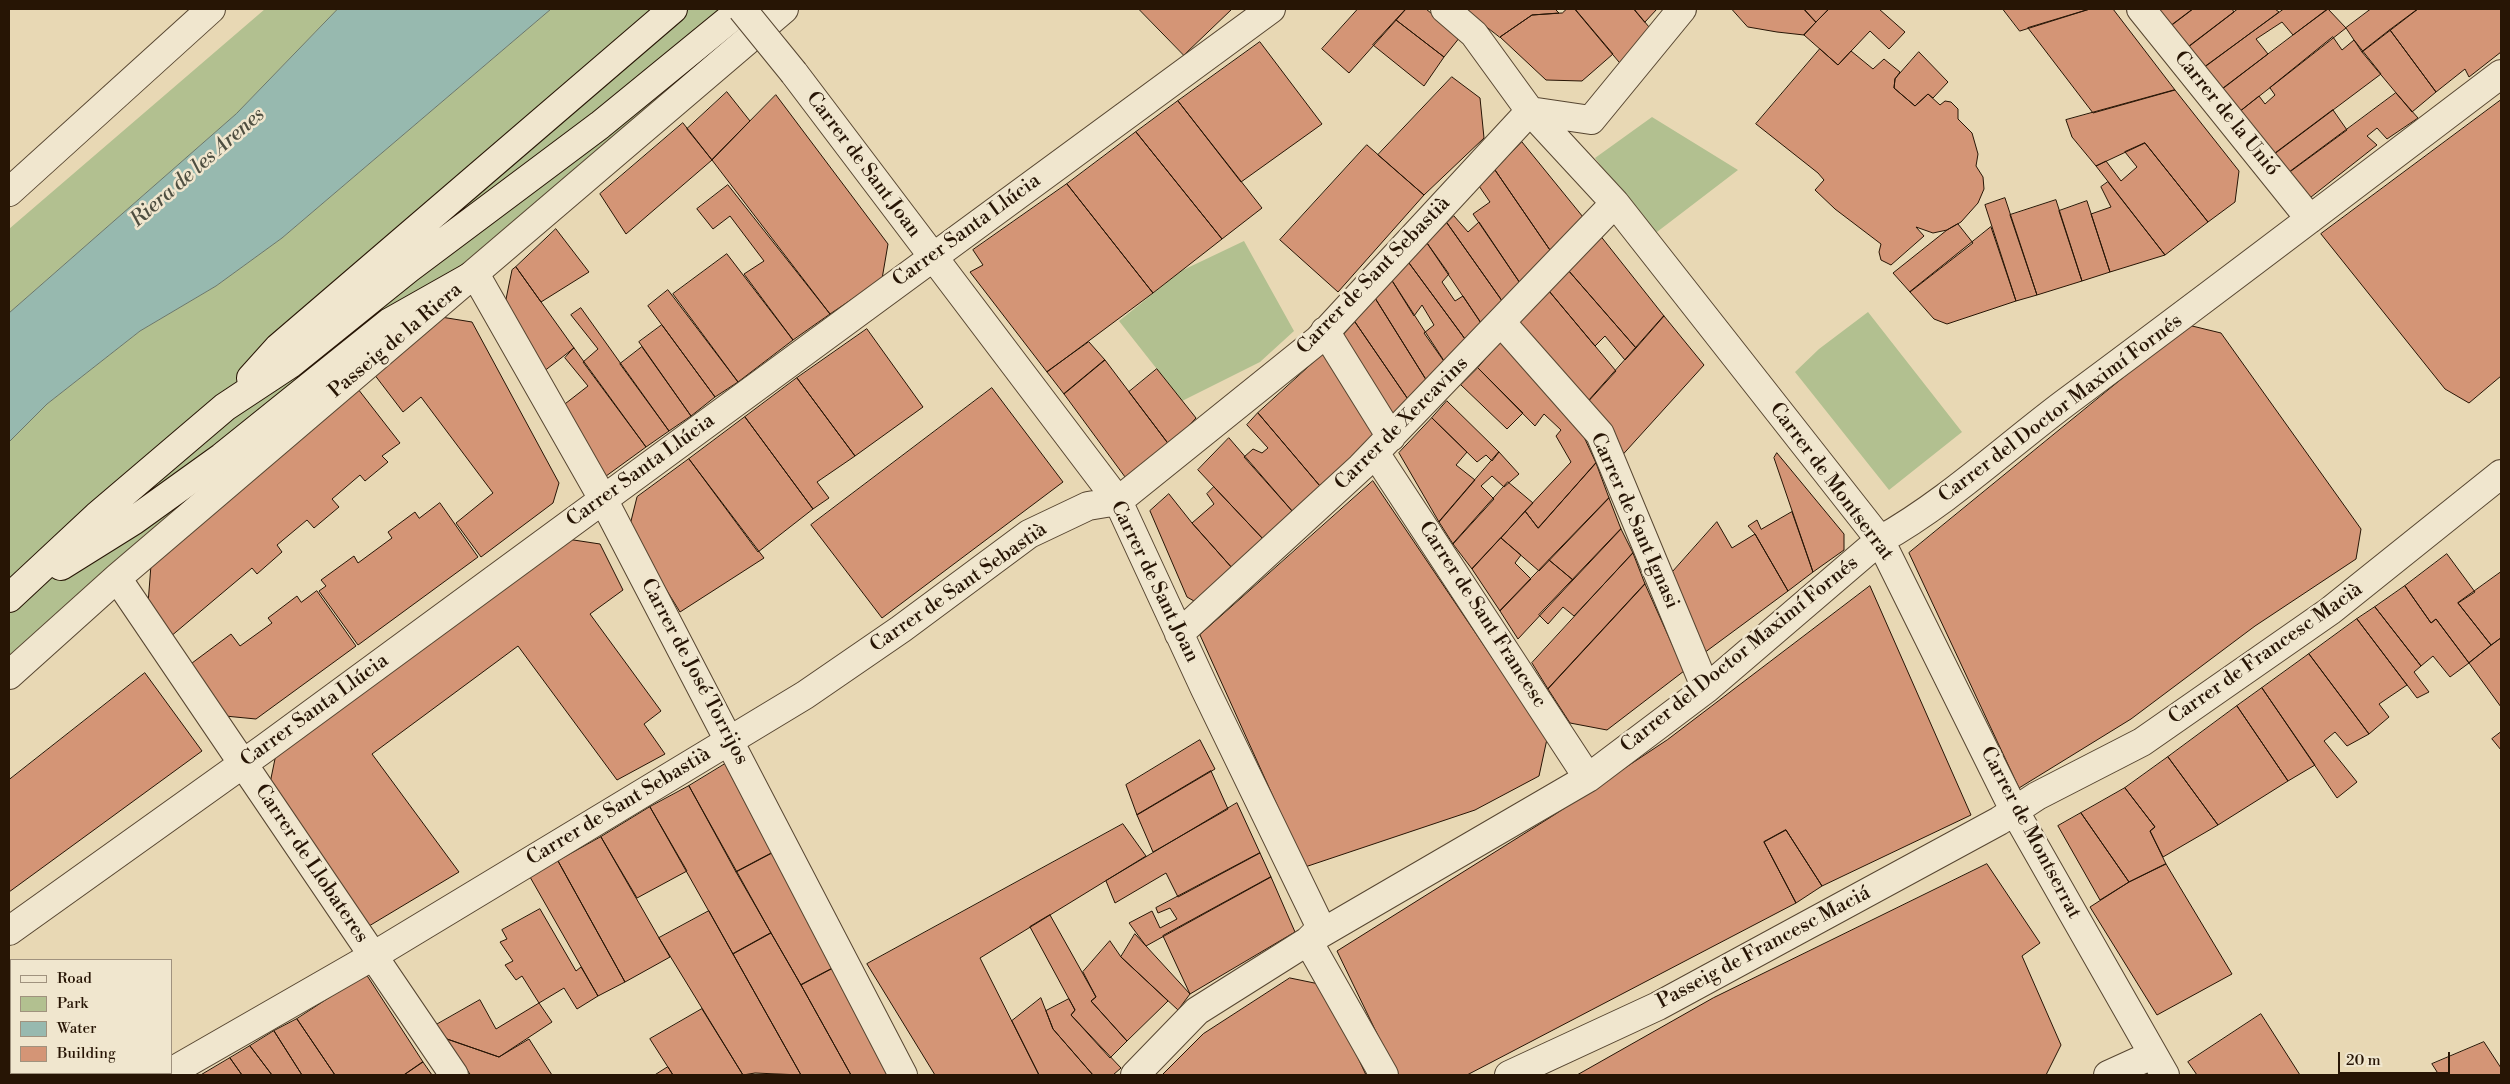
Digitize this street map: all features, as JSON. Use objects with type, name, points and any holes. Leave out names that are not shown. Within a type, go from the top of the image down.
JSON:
[{"type":"street","points":[[9,192],[211,9]]},
{"type":"street","points":[[225,407],[278,348],[673,9]]},
{"type":"street","points":[[9,598],[97,516],[225,407],[290,364],[408,269],[600,125],[742,9]]},
{"type":"street","name":"Carrer de Sant Joan","points":[[742,9],[794,73],[931,257],[1118,501],[1179,634],[1321,928],[1308,941]]},
{"type":"street","name":"Passeig de la Riera","points":[[9,675],[117,578],[784,9]]},
{"type":"street","name":"Carrer Santa Llúcia","points":[[9,931],[243,764],[1271,9]]},
{"type":"street","name":"Carrer de Montserrat","points":[[1445,9],[1474,34],[1530,112],[1615,203],[1880,540],[2014,810],[2158,1065]]},
{"type":"street","points":[[1530,112],[1590,120],[1682,9]]},
{"type":"street","name":"Carrer de la Unió","points":[[2141,9],[2310,220]]},
{"type":"street","name":"Carrer del Doctor Maximí Fornés","points":[[1135,1075],[1197,1011],[1308,941],[1588,778],[1706,688],[1880,540],[1910,524],[2018,438],[2200,303],[2501,74]]},
{"type":"street","name":"Carrer de Sant Sebastià","points":[[172,1071],[373,956],[805,695],[901,629],[1028,534],[1088,506],[1118,501],[1325,331],[1530,112]]},
{"type":"street","name":"Carrer de Xercavins","points":[[1179,634],[1383,445],[1615,203]]},
{"type":"street","points":[[9,598],[133,521],[222,457],[390,322],[475,274]]},
{"type":"street","name":"Carrer de José Torrijos","points":[[475,274],[603,499],[903,1075]]},
{"type":"street","name":"Carrer de Sant Ignasi","points":[[1501,322],[1600,434],[1706,688]]},
{"type":"street","name":"Carrer de Sant Francesc","points":[[1325,331],[1383,445],[1588,778]]},
{"type":"street","name":"Carrer de Francesc Macià","points":[[2014,810],[2150,737],[2330,611],[2501,474]]},
{"type":"street","name":"Carrer de Llobateres","points":[[117,578],[454,1075]]},
{"type":"street","name":"Passeig de Francesc Maciá","points":[[1508,1075],[1658,1006],[1999,820],[2014,810]]},
{"type":"street","points":[[1308,941],[1384,1075]]},
{"type":"street","points":[[2108,1075],[2158,1065]]},
{"type":"green space","points":[[265,9],[338,9],[236,114],[9,313],[9,229]]},
{"type":"green space","points":[[551,9],[767,9],[382,333],[9,657],[9,442],[47,404],[140,331],[216,286],[282,238]]},
{"type":"green space","points":[[1652,117],[1738,170],[1653,235],[1595,158]]},
{"type":"green space","points":[[1244,241],[1294,331],[1260,362],[1182,401],[1119,321],[1181,271]]},
{"type":"green space","points":[[1868,312],[1962,432],[1889,490],[1795,372],[1819,349]]},
{"type":"water","name":"Riera de les Arenes","points":[[338,9],[551,9],[282,238],[216,286],[140,331],[47,404],[9,442],[9,313],[236,114]]},
{"type":"building","points":[[1139,9],[1232,9],[1184,55]]},
{"type":"building","points":[[1358,9],[1406,9],[1349,73],[1322,49]]},
{"type":"building","points":[[1406,9],[1426,9],[1460,37],[1444,57],[1396,20]]},
{"type":"building","points":[[1464,9],[1555,9],[1559,13],[1532,15],[1500,37]]},
{"type":"building","points":[[1567,9],[1575,9],[1613,54],[1582,81],[1546,80],[1500,37],[1532,15],[1562,13]]},
{"type":"building","points":[[1575,9],[1634,9],[1654,33],[1622,65]]},
{"type":"building","points":[[1634,9],[1657,9],[1645,22]]},
{"type":"building","points":[[1732,9],[1804,9],[1816,22],[1804,35],[1777,32],[1748,27]]},
{"type":"building","points":[[1804,9],[1829,9],[1816,22]]},
{"type":"building","points":[[1829,9],[1879,9],[1905,32],[1889,49],[1870,31],[1838,65],[1804,35]]},
{"type":"building","points":[[2003,9],[2090,9],[2020,31]]},
{"type":"building","points":[[2090,9],[2113,9],[2175,90],[2093,113],[2028,28]]},
{"type":"building","points":[[2154,9],[2193,9],[2168,28]]},
{"type":"building","points":[[2193,9],[2232,9],[2234,12],[2187,48],[2168,28]]},
{"type":"building","points":[[2238,9],[2275,9],[2279,12],[2202,69],[2187,48]]},
{"type":"building","points":[[2284,9],[2328,9],[2293,35],[2282,22],[2256,39],[2268,54],[2221,90],[2202,69]]},
{"type":"building","points":[[2328,9],[2346,28],[2239,112],[2221,90]]},
{"type":"building","points":[[2371,9],[2418,9],[2362,52],[2346,28]]},
{"type":"building","points":[[2418,9],[2501,9],[2501,52],[2469,77],[2465,69],[2436,92],[2390,30]]},
{"type":"building","points":[[1396,20],[1444,57],[1424,86],[1373,45]]},
{"type":"building","points":[[2390,30],[2436,92],[2412,112],[2362,52]]},
{"type":"building","points":[[2333,37],[2342,50],[2354,40],[2381,74],[2273,155],[2239,112],[2259,96],[2265,104],[2275,95],[2270,88]]},
{"type":"building","points":[[1260,42],[1322,124],[1241,182],[1178,101]]},
{"type":"building","points":[[1820,49],[1838,65],[1851,51],[1873,69],[1884,59],[1900,72],[1895,79],[1894,88],[1915,106],[1928,94],[1940,105],[1945,101],[1951,102],[1958,109],[1958,119],[1972,133],[1978,154],[1976,166],[1983,177],[1984,189],[1978,203],[1961,222],[1947,230],[1933,233],[1916,227],[1924,236],[1891,265],[1881,260],[1879,252],[1881,244],[1835,209],[1815,190],[1824,180],[1818,173],[1756,124]]},
{"type":"building","points":[[1919,52],[1948,82],[1933,98],[1928,94],[1915,106],[1894,88],[1895,79]]},
{"type":"building","points":[[1452,77],[1480,98],[1484,138],[1424,195],[1378,155]]},
{"type":"building","points":[[2175,90],[2239,171],[2235,202],[2208,222],[2145,143],[2096,166],[2072,137],[2066,120]]},
{"type":"building","points":[[727,92],[750,121],[712,160],[687,129]]},
{"type":"building","points":[[2396,93],[2418,118],[2387,139],[2377,128],[2367,136],[2377,145],[2306,201],[2287,174]]},
{"type":"building","points":[[776,95],[888,244],[882,279],[830,314],[712,160]]},
{"type":"building","points":[[2501,100],[2501,376],[2469,403],[2445,389],[2321,234]]},
{"type":"building","points":[[1178,101],[1262,208],[1222,239],[1136,132]]},
{"type":"building","points":[[2333,110],[2347,130],[2287,174],[2273,155]]},
{"type":"building","points":[[683,123],[712,160],[626,234],[600,194]]},
{"type":"building","points":[[1136,132],[1222,239],[1153,293],[1067,184]]},
{"type":"building","points":[[1522,142],[1583,217],[1552,253],[1495,170]]},
{"type":"building","points":[[2145,143],[2208,222],[2165,255],[2096,166],[2106,161],[2121,181],[2137,167],[2125,152]]},
{"type":"building","points":[[1367,145],[1424,195],[1338,292],[1280,240]]},
{"type":"building","points":[[1495,170],[1552,253],[1522,286],[1473,214],[1490,202],[1479,186]]},
{"type":"building","points":[[2108,182],[2165,255],[2110,272],[2091,214],[2111,207],[2101,187]]},
{"type":"building","points":[[1067,184],[1153,293],[1047,372],[970,272],[983,265],[973,250]]},
{"type":"building","points":[[728,185],[830,314],[793,340],[744,274],[764,261],[730,216],[713,229],[697,209]]},
{"type":"building","points":[[2005,198],[2037,295],[2016,301],[1985,205]]},
{"type":"building","points":[[2056,200],[2082,281],[2037,295],[2010,215]]},
{"type":"building","points":[[2087,201],[2110,272],[2082,281],[2059,211]]},
{"type":"building","points":[[1454,216],[1468,232],[1479,222],[1522,286],[1505,305],[1447,223]]},
{"type":"building","points":[[1447,223],[1505,305],[1483,326],[1427,243]]},
{"type":"building","points":[[1958,224],[1973,243],[1910,292],[1893,273],[1947,230]]},
{"type":"building","points":[[1991,227],[2016,301],[1947,324],[1934,319],[1910,292]]},
{"type":"building","points":[[556,229],[589,272],[541,302],[516,267]]},
{"type":"building","points":[[1599,234],[1664,316],[1636,348],[1568,270]]},
{"type":"building","points":[[1427,243],[1449,274],[1442,282],[1455,301],[1463,296],[1483,326],[1468,343],[1409,263]]},
{"type":"building","points":[[727,254],[793,340],[738,382],[673,294]]},
{"type":"building","points":[[1409,263],[1468,343],[1448,367],[1424,333],[1434,325],[1422,305],[1414,316],[1391,279]]},
{"type":"building","points":[[516,267],[574,348],[543,372],[505,304],[512,270]]},
{"type":"building","points":[[1568,270],[1636,348],[1625,360],[1605,336],[1595,346],[1549,291]]},
{"type":"building","points":[[1391,279],[1448,367],[1430,386],[1375,298]]},
{"type":"building","points":[[668,290],[738,382],[715,397],[648,306]]},
{"type":"building","points":[[1549,291],[1616,371],[1585,405],[1517,325]]},
{"type":"building","points":[[1375,298],[1430,386],[1412,405],[1355,322]]},
{"type":"building","points":[[581,308],[669,431],[646,447],[583,362],[598,349],[571,315]]},
{"type":"building","points":[[1664,316],[1704,365],[1617,461],[1585,405]]},
{"type":"building","points":[[441,317],[472,322],[559,483],[553,503],[481,557],[456,523],[493,493],[421,397],[403,412],[374,374]]},
{"type":"building","points":[[1355,322],[1412,405],[1392,424],[1338,341]]},
{"type":"building","points":[[662,325],[715,397],[691,416],[639,342]]},
{"type":"building","points":[[2188,325],[2221,333],[2361,529],[2356,559],[2255,626],[2131,719],[2019,788],[1909,553]]},
{"type":"building","points":[[867,329],[923,407],[855,456],[797,378]]},
{"type":"building","points":[[1504,337],[1573,413],[1596,463],[1538,528],[1525,511],[1571,462],[1556,436],[1561,430],[1544,414],[1535,426],[1478,368]]},
{"type":"building","points":[[1089,342],[1105,360],[1064,394],[1047,372]]},
{"type":"building","points":[[642,347],[691,416],[669,431],[620,364]]},
{"type":"building","points":[[574,348],[646,447],[602,479],[561,407],[588,386],[565,358]]},
{"type":"building","points":[[1324,353],[1380,435],[1320,486],[1258,413]]},
{"type":"building","points":[[1105,360],[1170,446],[1128,481],[1064,394]]},
{"type":"building","points":[[1478,368],[1523,413],[1507,429],[1461,385]]},
{"type":"building","points":[[1157,369],[1196,418],[1170,446],[1129,392]]},
{"type":"building","points":[[797,378],[855,456],[817,482],[829,498],[813,509],[745,417]]},
{"type":"building","points":[[992,388],[1063,482],[882,618],[811,525]]},
{"type":"building","points":[[358,389],[400,443],[382,456],[388,462],[365,481],[360,475],[332,499],[339,507],[314,528],[307,520],[277,545],[282,552],[257,574],[252,568],[170,637],[148,604],[151,565]]},
{"type":"building","points":[[1447,401],[1499,452],[1492,461],[1486,455],[1477,462],[1432,418]]},
{"type":"building","points":[[1258,413],[1320,486],[1293,512],[1244,457],[1253,449],[1262,453],[1268,448],[1247,425]]},
{"type":"building","points":[[745,417],[813,509],[758,552],[689,459]]},
{"type":"building","points":[[1432,418],[1467,452],[1456,465],[1475,480],[1439,522],[1399,453]]},
{"type":"building","points":[[1229,438],[1293,512],[1264,540],[1198,470]]},
{"type":"building","points":[[1499,452],[1519,474],[1504,487],[1492,476],[1481,486],[1494,499],[1453,544],[1439,522]]},
{"type":"building","points":[[1777,453],[1844,534],[1844,550],[1813,572],[1774,458]]},
{"type":"building","points":[[689,459],[764,558],[680,612],[629,529],[637,497]]},
{"type":"building","points":[[1596,463],[1609,498],[1539,571],[1501,538],[1525,511],[1538,528]]},
{"type":"building","points":[[1373,481],[1547,739],[1539,776],[1475,810],[1305,867],[1200,635]]},
{"type":"building","points":[[1508,482],[1533,503],[1472,569],[1453,544]]},
{"type":"building","points":[[1214,487],[1264,540],[1233,569],[1192,523],[1214,504],[1207,494]]},
{"type":"building","points":[[1169,494],[1233,569],[1194,601],[1187,597],[1150,511]]},
{"type":"building","points":[[1609,498],[1621,529],[1573,580],[1549,560]]},
{"type":"building","points":[[440,503],[478,557],[358,645],[319,591],[326,586],[321,580],[354,556],[358,563],[392,538],[388,532],[415,512],[419,518]]},
{"type":"building","points":[[1792,512],[1813,572],[1788,591],[1755,534],[1748,526],[1757,520],[1761,529]]},
{"type":"building","points":[[1717,522],[1732,548],[1755,534],[1788,591],[1704,653],[1669,576]]},
{"type":"building","points":[[1621,529],[1633,553],[1574,616],[1563,607],[1548,624],[1539,615]]},
{"type":"building","points":[[1501,538],[1521,555],[1515,563],[1531,579],[1500,611],[1472,569]]},
{"type":"building","points":[[567,539],[600,544],[623,590],[590,614],[661,711],[644,724],[665,754],[617,780],[518,646],[372,754],[459,872],[364,929],[269,788],[276,754]]},
{"type":"building","points":[[1633,553],[1645,584],[1548,689],[1532,663]]},
{"type":"building","points":[[2447,554],[2475,592],[2458,603],[2491,645],[2469,663],[2436,619],[2431,623],[2405,586]]},
{"type":"building","points":[[1549,560],[1573,580],[1518,639],[1500,611]]},
{"type":"building","points":[[2501,572],[2501,638],[2491,645],[2458,603]]},
{"type":"building","points":[[1645,584],[1684,671],[1607,730],[1570,723],[1548,689]]},
{"type":"building","points":[[1870,586],[1971,815],[1822,886],[1786,830],[1764,842],[1796,903],[1467,1075],[1397,1075],[1337,951],[1554,815],[1667,740]]},
{"type":"building","points":[[2405,586],[2431,623],[2436,619],[2469,663],[2450,677],[2433,656],[2421,666],[2375,607]]},
{"type":"building","points":[[317,591],[356,646],[256,719],[225,716],[188,666],[231,634],[240,646],[272,623],[268,618],[297,596],[301,602]]},
{"type":"building","points":[[2375,607],[2421,666],[2414,672],[2429,692],[2417,698],[2357,619]]},
{"type":"building","points":[[2357,619],[2407,685],[2379,704],[2389,717],[2369,734],[2309,654]]},
{"type":"building","points":[[2501,638],[2501,707],[2469,663]]},
{"type":"building","points":[[2309,654],[2369,734],[2347,746],[2335,732],[2324,741],[2357,782],[2337,798],[2262,688]]},
{"type":"building","points":[[145,673],[202,751],[9,892],[9,780]]},
{"type":"building","points":[[2262,688],[2315,765],[2288,781],[2237,706]]},
{"type":"building","points":[[2237,706],[2288,781],[2218,825],[2168,757]]},
{"type":"building","points":[[2501,732],[2501,750],[2492,739]]},
{"type":"building","points":[[1200,740],[1215,769],[1137,815],[1126,785]]},
{"type":"building","points":[[2168,757],[2218,825],[2163,857],[2150,831],[2155,827],[2125,788]]},
{"type":"building","points":[[725,764],[772,853],[736,872],[689,786]]},
{"type":"building","points":[[1211,771],[1228,809],[1153,852],[1137,815]]},
{"type":"building","points":[[689,786],[771,933],[733,954],[650,807]]},
{"type":"building","points":[[2125,788],[2155,827],[2150,831],[2166,864],[2129,882],[2081,813]]},
{"type":"building","points":[[1237,803],[1260,853],[1178,897],[1166,873],[1115,903],[1106,881]]},
{"type":"building","points":[[650,807],[687,871],[637,898],[601,837]]},
{"type":"building","points":[[2081,813],[2129,882],[2100,900],[2058,826]]},
{"type":"building","points":[[1123,824],[1146,856],[980,958],[1039,1075],[935,1075],[867,964]]},
{"type":"building","points":[[1786,830],[1822,886],[1796,903],[1764,842]]},
{"type":"building","points":[[601,837],[670,957],[625,982],[558,861]]},
{"type":"building","points":[[772,853],[835,967],[801,985],[736,872]]},
{"type":"building","points":[[1260,853],[1271,877],[1146,946],[1129,923],[1152,911],[1160,928],[1177,919],[1170,908],[1158,913],[1156,908]]},
{"type":"building","points":[[558,861],[625,982],[598,996],[530,877]]},
{"type":"building","points":[[1987,864],[2040,943],[2022,956],[2061,1045],[2046,1075],[1577,1075],[1713,998]]},
{"type":"building","points":[[2166,864],[2232,974],[2157,1015],[2090,907],[2129,882]]},
{"type":"building","points":[[1271,877],[1295,932],[1190,994],[1163,936]]},
{"type":"building","points":[[540,909],[576,971],[581,967],[598,996],[577,1009],[564,988],[539,1003],[522,976],[516,980],[505,965],[513,961],[500,942],[507,939],[502,930]]},
{"type":"building","points":[[709,911],[801,1075],[755,1073],[743,1075],[659,938]]},
{"type":"building","points":[[1050,915],[1096,997],[1091,1001],[1127,1041],[1110,1058],[1071,1015],[1075,1010],[1030,927]]},
{"type":"building","points":[[771,933],[851,1075],[801,1075],[733,954]]},
{"type":"building","points":[[1135,934],[1190,994],[1178,1010],[1121,957]]},
{"type":"building","points":[[1110,941],[1121,957],[1168,1001],[1127,1041],[1091,1001],[1096,997],[1083,972]]},
{"type":"building","points":[[835,967],[896,1075],[851,1075],[801,985]]},
{"type":"building","points":[[366,974],[423,1062],[404,1075],[335,1075],[297,1019]]},
{"type":"building","points":[[1290,978],[1324,985],[1366,1075],[1162,1075],[1203,1034]]},
{"type":"building","points":[[1041,998],[1053,1029],[1093,1075],[1039,1075],[1012,1021]]},
{"type":"building","points":[[1069,999],[1075,1010],[1071,1015],[1121,1068],[1113,1075],[1093,1075],[1053,1029],[1046,1011]]},
{"type":"building","points":[[480,1000],[496,1029],[539,1003],[552,1022],[499,1057],[447,1039],[436,1025]]},
{"type":"building","points":[[702,1009],[743,1075],[673,1075],[650,1039]]},
{"type":"building","points":[[2261,1014],[2300,1075],[2197,1075],[2188,1062]]},
{"type":"building","points":[[297,1019],[335,1075],[302,1075],[274,1031]]},
{"type":"building","points":[[274,1031],[302,1075],[272,1075],[250,1046]]},
{"type":"building","points":[[447,1039],[499,1057],[529,1039],[552,1075],[471,1075]]},
{"type":"building","points":[[2484,1042],[2501,1068],[2501,1075],[2439,1075],[2432,1064]]},
{"type":"building","points":[[250,1046],[272,1075],[242,1075],[230,1058]]},
{"type":"building","points":[[230,1058],[242,1075],[201,1075]]},
{"type":"building","points":[[423,1062],[432,1075],[404,1075]]},
{"type":"building","points":[[668,1067],[673,1075],[655,1075]]}]
